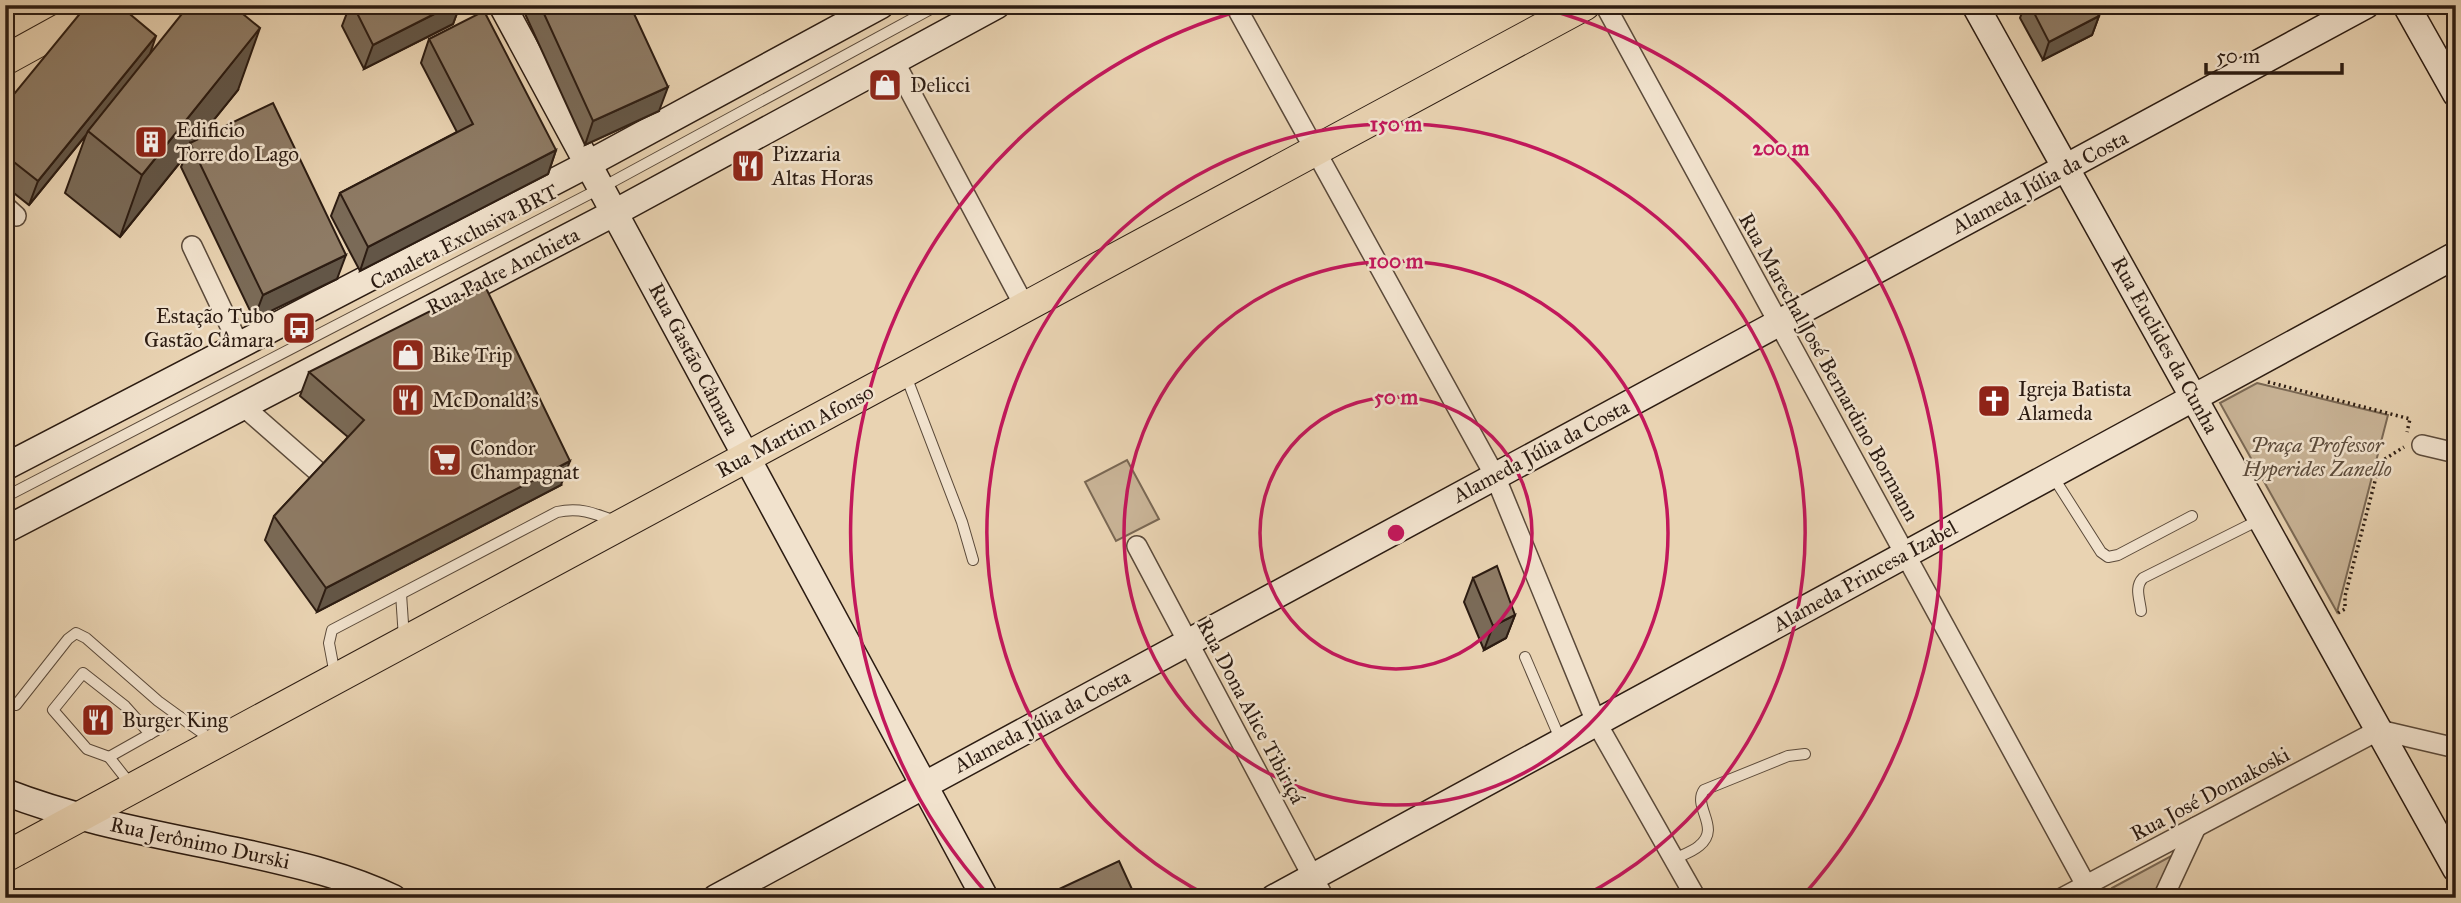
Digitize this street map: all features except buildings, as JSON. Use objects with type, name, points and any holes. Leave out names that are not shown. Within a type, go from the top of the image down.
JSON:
[{"type":"main road","points":[[5,60],[105,5]]},
{"type":"main road","name":"Rua Martim Afonso","points":[[5,857],[1585,5]]},
{"type":"street","name":"Rua Gastão Câmara","points":[[502,5],[985,898]]},
{"type":"street","points":[[5,467],[588,164],[881,5]]},
{"type":"street","name":"Rua Padre Anchieta","points":[[5,530],[614,213],[997,5]]},
{"type":"street","points":[[1235,5],[1495,476],[1596,722],[1696,898]]},
{"type":"street","name":"Rua Marechal José Bernardino Bormann","points":[[1605,5],[2090,891]]},
{"type":"street","name":"Rua Euclides da Cunha","points":[[1975,5],[2456,869]]},
{"type":"street","name":"Alameda Júlia da Costa","points":[[716,898],[2367,5]]},
{"type":"street","points":[[2406,5],[2456,94]]},
{"type":"street","points":[[894,61],[1025,307]]},
{"type":"street","points":[[192,246],[239,345]]},
{"type":"street","name":"Alameda Princesa Izabel","points":[[1274,898],[1319,887],[1561,741],[2456,255]]},
{"type":"street","points":[[243,406],[324,477]]},
{"type":"street","points":[[2414,443],[2456,453]]},
{"type":"street","name":"Rua Dona Alice Tibiriçá","points":[[1137,546],[1319,887]]},
{"type":"street","points":[[2379,730],[2456,748]]},
{"type":"street","name":"Rua José Domakoski","points":[[2062,898],[2090,891],[2196,827],[2379,730]]},
{"type":"street","name":"Rua Jerônimo Durski","points":[[5,792],[80,817],[310,867],[368,886],[393,898]]},
{"type":"street","points":[[2163,898],[2196,827]]},
{"type":"lane","name":"Canaleta Exclusiva BRT","points":[[5,497],[601,188],[938,5]]},
{"type":"lane","points":[[904,372],[958,512],[973,560]]},
{"type":"lane","points":[[2052,475],[2101,552],[2108,557],[2118,555],[2192,516]]},
{"type":"lane","points":[[336,678],[329,643],[332,630],[557,512],[588,510],[623,524]]},
{"type":"lane","points":[[2141,611],[2138,589],[2143,578],[2261,519]]},
{"type":"lane","points":[[401,594],[404,642]]},
{"type":"lane","points":[[16,705],[68,639],[76,633],[86,638],[158,701],[216,743]]},
{"type":"lane","points":[[1524,657],[1561,741]]},
{"type":"lane","points":[[133,788],[109,757],[87,749],[53,710],[83,673],[125,706],[150,734]]},
{"type":"lane","points":[[109,757],[180,717]]},
{"type":"lane","points":[[1674,859],[1700,846],[1707,836],[1708,828],[1701,798],[1704,790],[1788,756],[1805,754]]},
{"type":"path","points":[[2236,374],[2410,419],[2414,443],[2380,461],[2345,596],[2345,609],[2320,623]]},
{"type":"green space","name":"Praça Professor Hyperides Zanello","points":[[2257,383],[2388,415],[2337,612],[2220,403]]},
{"type":"green space","points":[[1127,460],[1159,519],[1116,541],[1085,482]]},
{"type":"green space","points":[[2173,855],[2153,898],[2117,898],[2112,888]]},
{"type":"place","name":"Delicci","points":[[885,85]]},
{"type":"place","name":"Edificio Torre do Lago","points":[[151,142]]},
{"type":"place","name":"Pizzaria Altas Horas","points":[[748,166]]},
{"type":"place","name":"Estação Tubo Gastão Câmara","points":[[299,328]]},
{"type":"place","name":"Bike Trip","points":[[408,355]]},
{"type":"place","name":"McDonald's","points":[[408,400]]},
{"type":"place","name":"Igreja Batista Alameda","points":[[1994,401]]},
{"type":"place","name":"Condor Champagnat","points":[[445,460]]},
{"type":"place","name":"Burger King","points":[[98,720]]}]
